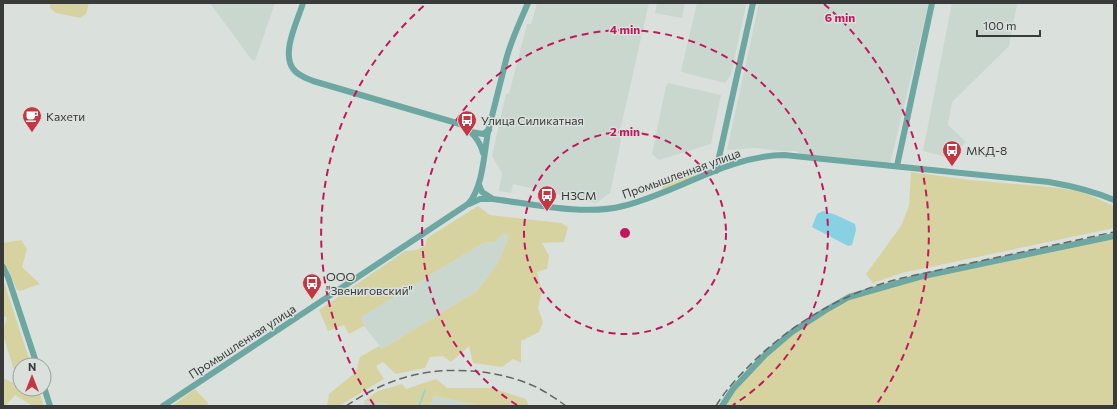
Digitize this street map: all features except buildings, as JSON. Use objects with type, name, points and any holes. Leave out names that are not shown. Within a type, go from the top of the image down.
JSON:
[{"type":"street","points":[[303,3],[289,46],[288,55],[294,70],[300,75],[320,83],[460,124],[471,132],[479,143],[484,155]]},
{"type":"street","name":"Промышленная улица","points":[[468,204],[479,185],[489,130],[509,51],[528,3]]},
{"type":"street","points":[[716,171],[753,3]]},
{"type":"street","points":[[897,166],[932,3]]},
{"type":"street","points":[[471,132],[483,134],[489,130]]},
{"type":"street","name":"Промышленная улица","points":[[162,406],[468,204],[480,199],[493,199],[574,209],[601,210],[622,207],[744,161],[777,156],[805,157],[1049,182],[1076,187],[1114,200]]},
{"type":"street","points":[[479,185],[482,192],[493,199]]},
{"type":"street","points":[[722,406],[733,389],[765,355],[792,332],[826,310],[850,297],[919,277],[1114,236]]},
{"type":"street","points":[[3,267],[8,277],[34,357]]},
{"type":"shaded area","points":[[50,3],[89,3],[86,14],[80,18],[56,13],[50,8]]},
{"type":"shaded area","points":[[210,3],[275,3],[255,61],[251,59]]},
{"type":"shaded area","points":[[537,3],[649,3],[620,131],[621,141],[610,193],[596,203],[513,184],[511,193],[499,191],[502,173],[492,156],[506,94],[509,94],[527,24],[531,24]]},
{"type":"shaded area","points":[[657,3],[685,3],[682,18],[655,13]]},
{"type":"shaded area","points":[[697,3],[739,3],[746,5],[731,75],[725,83],[681,71]]},
{"type":"shaded area","points":[[759,3],[929,3],[890,164],[801,154],[796,151],[755,148],[727,150]]},
{"type":"shaded area","points":[[952,3],[1017,4],[1009,46],[952,102],[948,125],[966,142],[950,158],[923,151]]},
{"type":"shaded area","points":[[668,83],[721,95],[711,144],[659,160],[652,154],[666,86]]},
{"type":"shaded area","points":[[911,172],[970,180],[1060,188],[1085,193],[1114,206],[1114,228],[902,273],[873,283],[866,274],[901,226],[909,206]]},
{"type":"shaded area","points":[[694,174],[695,177],[662,189],[662,186]]},
{"type":"shaded area","points":[[478,206],[490,215],[561,223],[568,227],[564,242],[542,243],[549,256],[547,269],[537,272],[542,291],[538,308],[543,322],[539,332],[521,341],[521,363],[513,359],[502,367],[473,363],[469,346],[451,362],[443,356],[430,357],[425,368],[396,374],[383,362],[376,366],[384,379],[339,406],[327,406],[329,394],[356,372],[360,357],[379,346],[382,349],[477,291],[498,263],[509,236],[503,233],[495,242],[483,243],[361,317],[364,326],[349,334],[344,325],[328,331],[319,310],[405,251],[416,250],[425,246],[427,238]]},
{"type":"shaded area","points":[[503,233],[509,236],[498,263],[477,291],[382,349],[364,326],[360,317],[483,243],[495,242]]},
{"type":"shaded area","points":[[1114,236],[1114,406],[722,406],[733,389],[792,332],[849,297],[919,277]]},
{"type":"shaded area","points":[[21,240],[27,249],[22,267],[40,284],[20,291],[17,290],[8,269],[3,264],[3,243]]},
{"type":"shaded area","points":[[3,279],[28,357],[12,357],[12,364],[3,335],[3,329],[7,318],[3,315]]},
{"type":"shaded area","points":[[3,378],[12,382],[13,397],[5,406],[3,406]]},
{"type":"shaded area","points":[[436,379],[447,388],[492,388],[526,399],[529,406],[480,406],[434,396],[430,406],[389,406],[389,404],[364,401],[378,391],[402,384],[406,389]]},
{"type":"shaded area","points":[[195,389],[208,403],[207,406],[172,406]]},
{"type":"shaded area","points":[[434,396],[480,406],[430,406]]},
{"type":"shaded area","points":[[18,397],[41,397],[44,406],[33,406]]},
{"type":"shaded area","points":[[364,401],[389,404],[389,406],[356,406],[364,405]]},
{"type":"water","points":[[823,211],[855,224],[856,230],[852,245],[848,246],[812,227],[817,214]]},
{"type":"waterway","points":[[419,406],[425,390]]},
{"type":"railway","points":[[716,406],[739,376],[755,360],[788,332],[823,309],[861,291],[902,278],[1114,232]]},
{"type":"railway","points":[[346,406],[369,392],[394,381],[430,372],[449,371],[468,371],[506,376],[540,389],[566,406]]},
{"type":"place","name":"Кахети","points":[[32,133]]},
{"type":"place","name":"Улица Силикатная","points":[[467,137]]},
{"type":"place","name":"МКД-8","points":[[952,167]]},
{"type":"place","name":"НЗСМ","points":[[547,212]]},
{"type":"place","name":"ООО \"Звениговский\"","points":[[312,300]]}]
